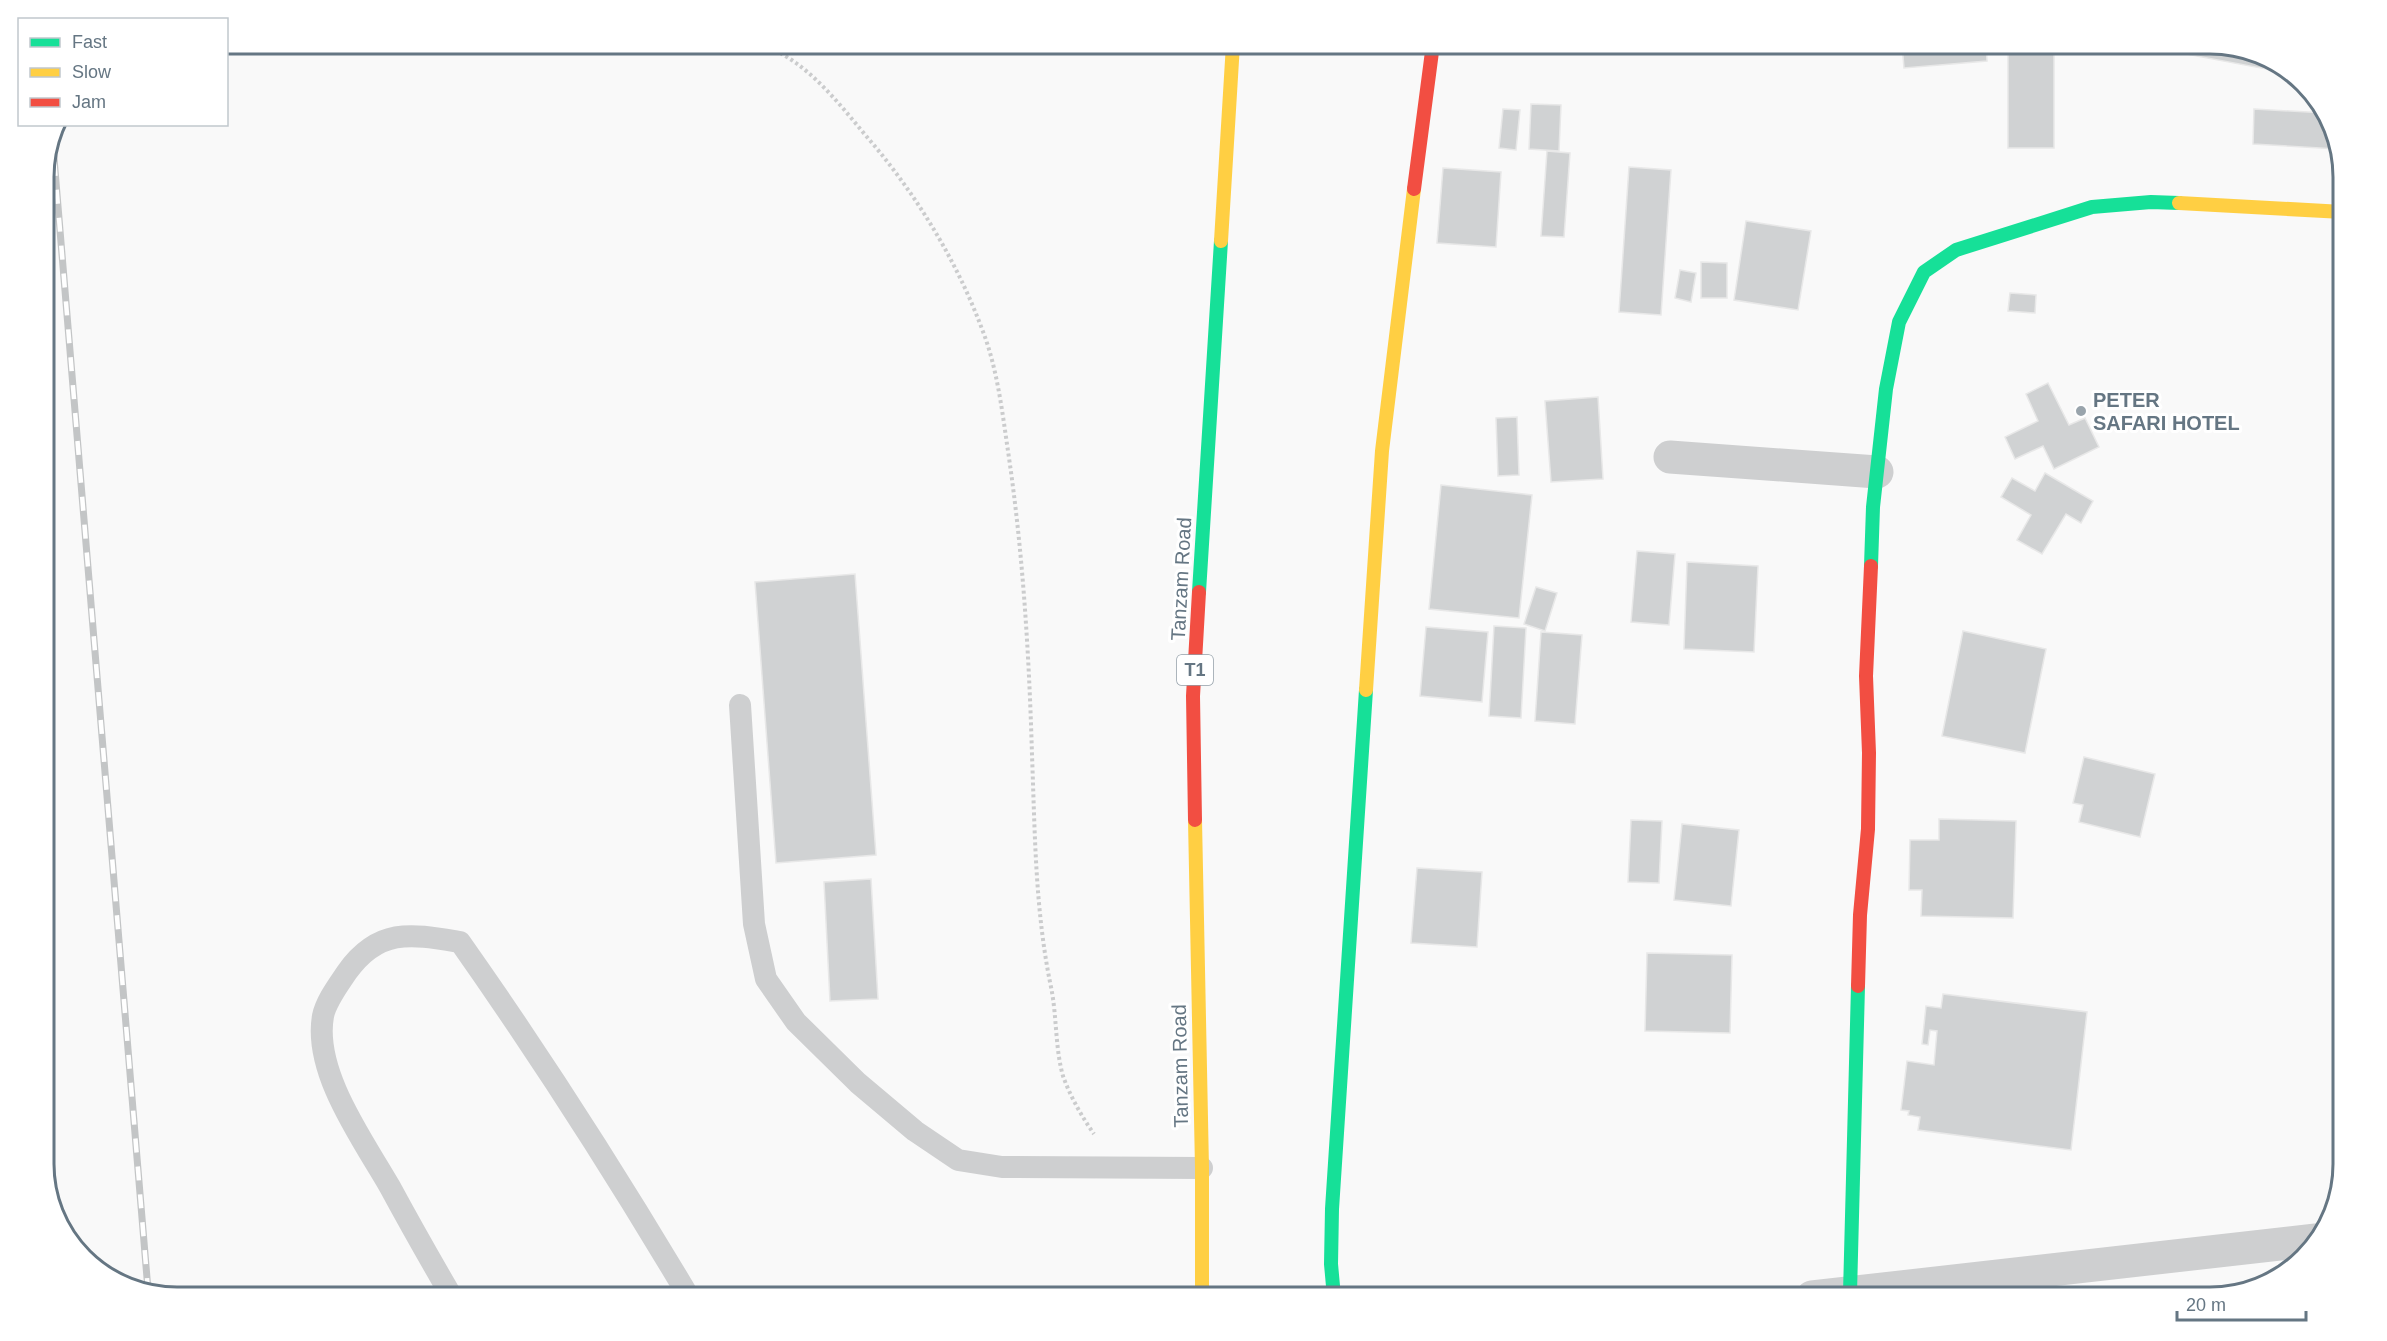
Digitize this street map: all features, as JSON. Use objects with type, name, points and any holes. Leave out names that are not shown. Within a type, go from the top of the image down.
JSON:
[{"type":"main road","name":"Tanzam Road","points":[[1202,1287],[1202,1168],[1193,696],[1232,54]]},
{"type":"main road","points":[[1333,1287],[1332,1209],[1382,451],[1432,54]]},
{"type":"main road","points":[[1850,1287],[1860,915],[1868,829],[1866,676],[1868,605],[1877,472],[1886,389],[1899,322],[1924,272],[1956,250],[2092,207],[2151,202],[2333,211]]},
{"type":"street","points":[[1670,457],[1877,472]]},
{"type":"street","points":[[1903,1287],[2306,1241]]},
{"type":"lane","points":[[740,705],[754,924],[766,979],[796,1022],[866,1090],[915,1131],[958,1160],[1002,1167],[1202,1168]]},
{"type":"lane","points":[[446,1287],[340,1100],[327,1062],[323,1040],[323,1015],[338,986],[359,955],[390,937],[423,935],[460,942],[527,1038],[639,1212],[683,1287]]},
{"type":"path","points":[[779,54],[800,64],[893,168],[947,250],[983,330],[994,368],[1019,523],[1028,655],[1037,899],[1043,948],[1055,1005],[1059,1056],[1064,1077],[1085,1120],[1118,1167]]},
{"type":"building","points":[[1903,54],[1987,54],[1987,61],[1904,68]]},
{"type":"building","points":[[2008,54],[2054,54],[2054,148],[2008,148]]},
{"type":"building","points":[[2186,54],[2226,55],[2257,63],[2266,69]]},
{"type":"building","points":[[1531,104],[1561,105],[1559,151],[1529,149]]},
{"type":"building","points":[[1503,109],[1520,110],[1516,150],[1499,148]]},
{"type":"building","points":[[2254,109],[2314,112],[2330,149],[2253,144]]},
{"type":"building","points":[[1547,151],[1570,153],[1564,237],[1541,236]]},
{"type":"building","points":[[1629,167],[1671,170],[1661,315],[1619,312]]},
{"type":"building","points":[[1443,168],[1501,172],[1496,247],[1437,243]]},
{"type":"building","points":[[1746,221],[1811,231],[1798,310],[1734,300]]},
{"type":"building","points":[[1701,262],[1727,263],[1727,298],[1701,298]]},
{"type":"building","points":[[1680,270],[1696,273],[1691,302],[1675,298]]},
{"type":"building","points":[[2010,293],[2036,295],[2035,313],[2008,311]]},
{"type":"building","points":[[2048,383],[2069,425],[2085,418],[2099,447],[2054,469],[2043,446],[2015,459],[2005,437],[2038,421],[2026,394]]},
{"type":"building","points":[[1598,397],[1603,479],[1551,482],[1545,401]]},
{"type":"building","points":[[1517,417],[1519,475],[1498,476],[1496,418]]},
{"type":"building","points":[[2045,473],[2093,501],[2081,523],[2066,514],[2042,554],[2017,540],[2031,515],[2001,497],[2012,478],[2035,491]]},
{"type":"building","points":[[1441,485],[1532,495],[1519,618],[1429,609]]},
{"type":"building","points":[[1637,551],[1675,554],[1669,625],[1631,622]]},
{"type":"building","points":[[1687,562],[1758,566],[1754,652],[1684,649]]},
{"type":"building","points":[[855,574],[876,855],[776,863],[755,582]]},
{"type":"building","points":[[1536,587],[1557,593],[1545,631],[1524,624]]},
{"type":"building","points":[[1494,626],[1526,628],[1521,718],[1489,716]]},
{"type":"building","points":[[1426,627],[1488,632],[1482,702],[1420,696]]},
{"type":"building","points":[[1963,631],[2046,649],[2025,753],[1942,736]]},
{"type":"building","points":[[1541,632],[1582,635],[1575,724],[1535,721]]},
{"type":"building","points":[[2084,757],[2155,774],[2140,837],[2079,822],[2083,805],[2073,803]]},
{"type":"building","points":[[1939,819],[2016,821],[2013,918],[1921,916],[1922,890],[1909,890],[1910,840],[1939,840]]},
{"type":"building","points":[[1631,820],[1662,821],[1659,883],[1628,882]]},
{"type":"building","points":[[1682,824],[1739,830],[1731,906],[1674,900]]},
{"type":"building","points":[[1417,868],[1482,872],[1477,947],[1411,943]]},
{"type":"building","points":[[871,879],[878,999],[830,1001],[824,882]]},
{"type":"building","points":[[1647,953],[1732,955],[1730,1033],[1645,1031]]},
{"type":"building","points":[[1943,994],[2087,1012],[2071,1150],[1918,1130],[1920,1117],[1908,1115],[1909,1111],[1901,1110],[1907,1061],[1934,1065],[1937,1031],[1930,1030],[1928,1045],[1922,1044],[1926,1006],[1941,1008]]},
{"type":"railway","points":[[55,165],[147,1283]]},
{"type":"traffic: fast","points":[[1871,566],[1873,507],[1886,389],[1899,322],[1924,272],[1956,250],[2092,207],[2151,202],[2179,203]]},
{"type":"traffic: fast","points":[[1199,592],[1221,241]]},
{"type":"traffic: fast","points":[[1333,1287],[1332,1209],[1366,690]]},
{"type":"traffic: fast","points":[[1850,1287],[1858,986]]},
{"type":"traffic: slow","points":[[1221,241],[1232,54]]},
{"type":"traffic: slow","points":[[1366,690],[1382,451],[1414,189]]},
{"type":"traffic: slow","points":[[2179,203],[2333,211]]},
{"type":"traffic: slow","points":[[1195,820],[1202,1287]]},
{"type":"traffic: jam","points":[[1414,189],[1432,54]]},
{"type":"traffic: jam","points":[[1858,986],[1860,915],[1868,829],[1869,753],[1866,676],[1871,566]]},
{"type":"traffic: jam","points":[[1195,820],[1193,696],[1199,592]]},
{"type":"place","name":"PETER SAFARI HOTEL","points":[[2081,411]]}]
